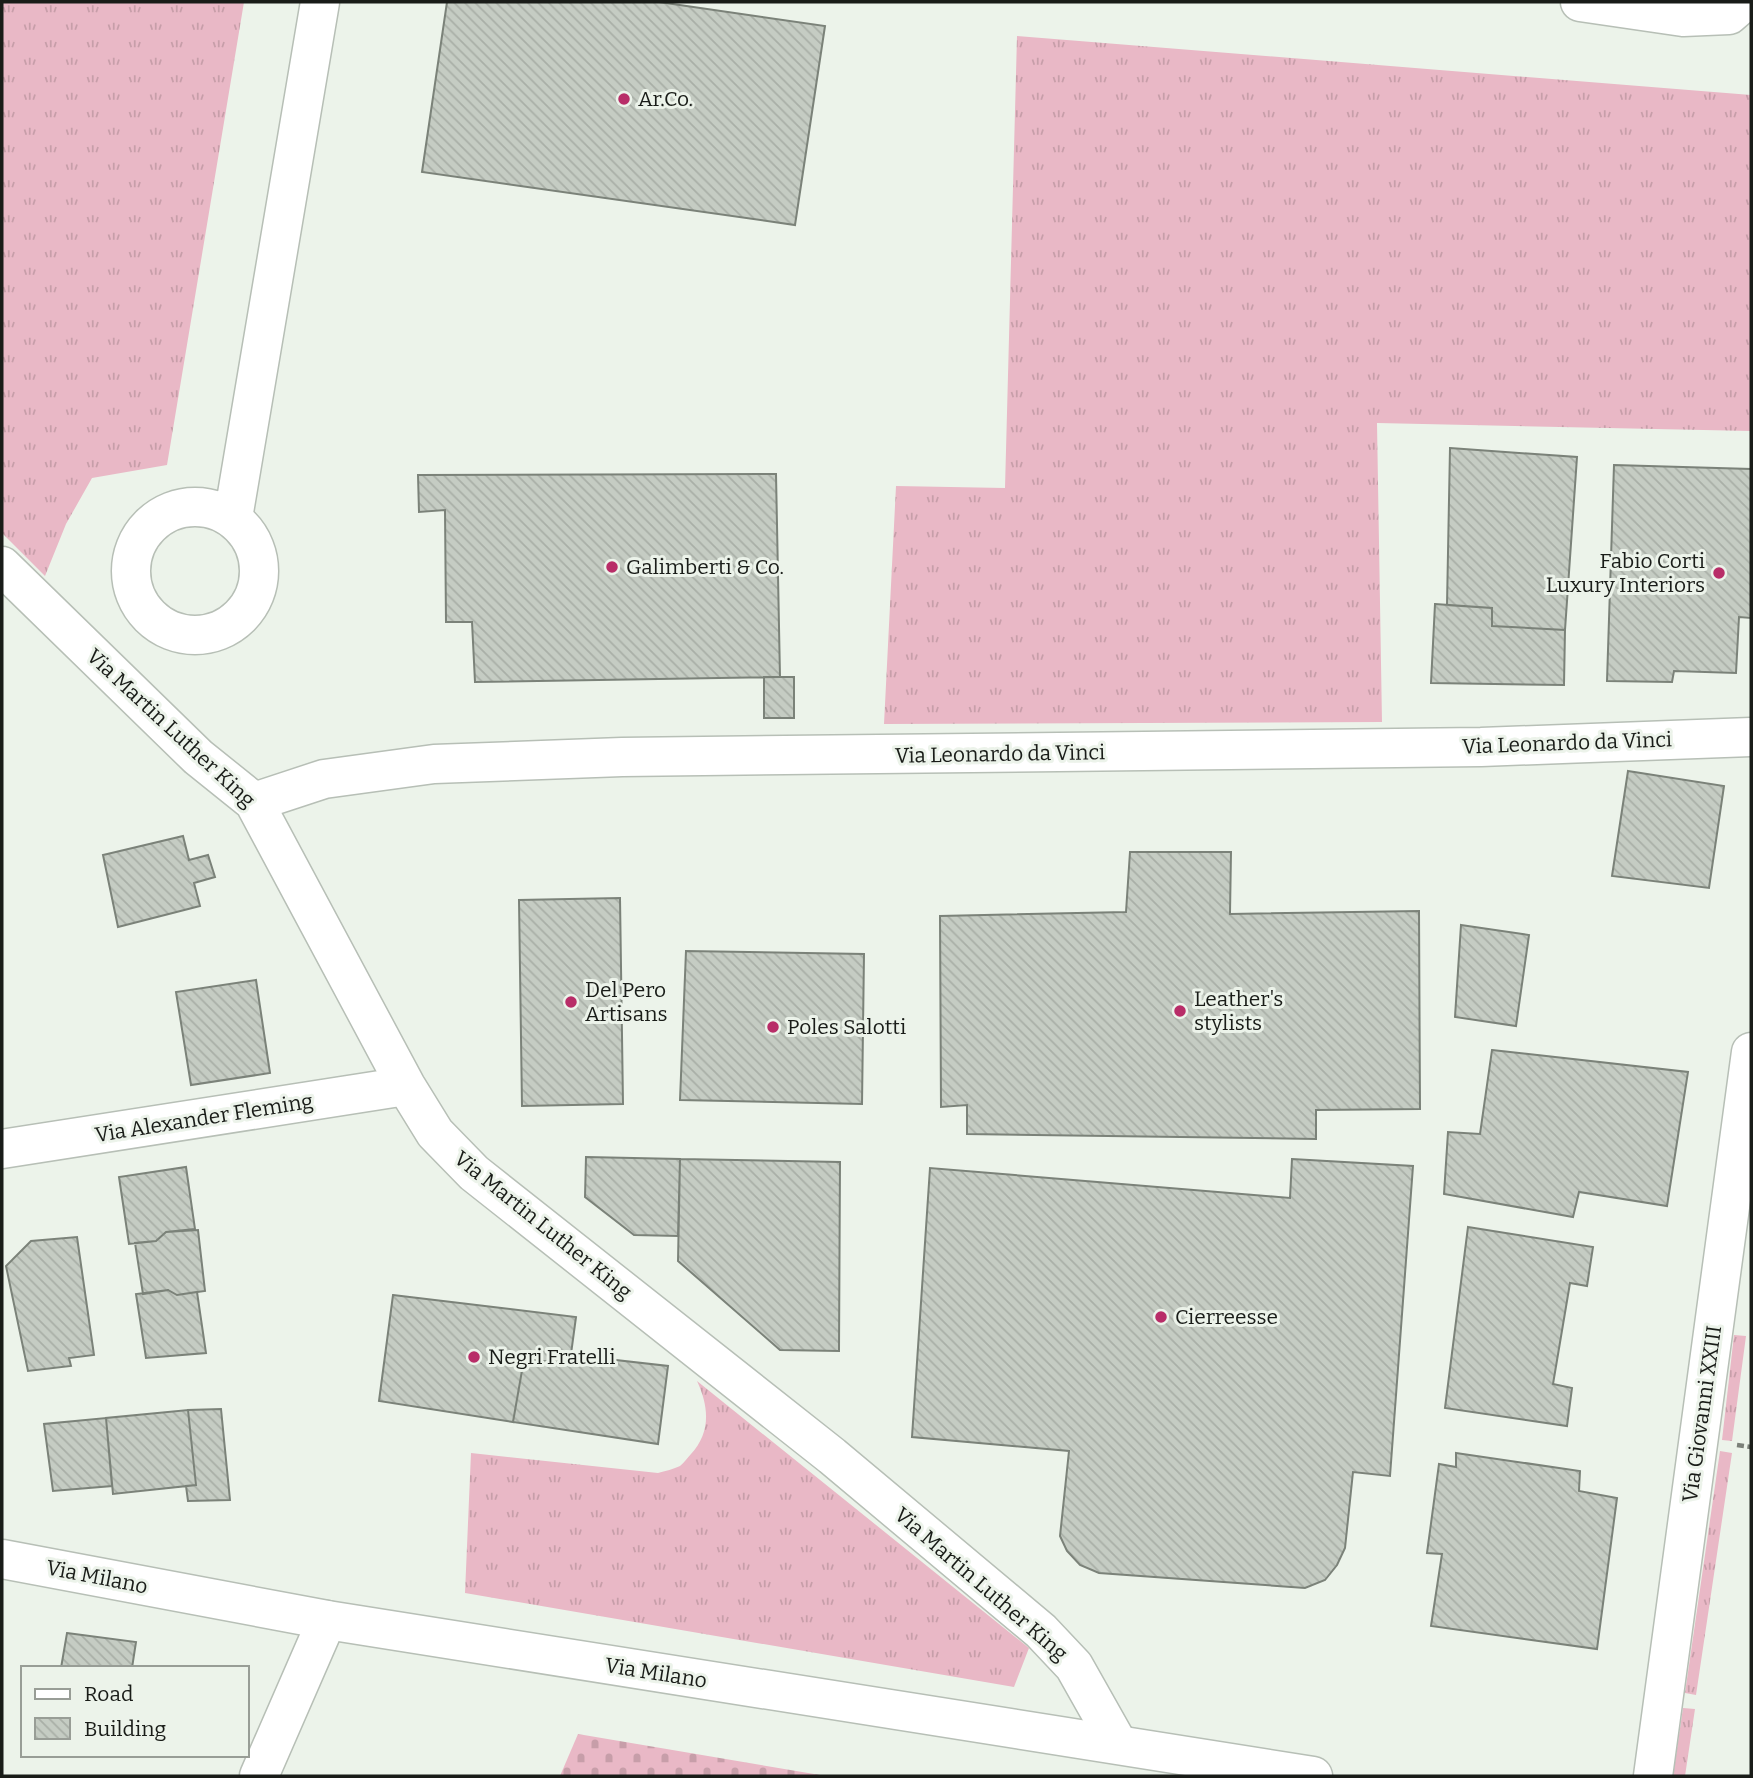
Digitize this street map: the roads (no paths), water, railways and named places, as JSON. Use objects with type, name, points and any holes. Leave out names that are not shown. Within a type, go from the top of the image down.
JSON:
[{"type":"street","points":[[233,518],[320,2]]},
{"type":"street","points":[[1580,2],[1683,17],[1729,15],[1744,2]]},
{"type":"street","name":"Via Martin Luther King","points":[[2,566],[198,757],[254,802],[406,1086],[436,1133],[474,1173],[832,1456],[1041,1631],[1074,1666],[1118,1744]]},
{"type":"street","name":"Via Leonardo da Vinci","points":[[254,802],[324,779],[434,764],[622,757],[1468,747],[1751,737]]},
{"type":"street","name":"Via Giovanni XXIII","points":[[1653,1776],[1746,1122],[1751,1052]]},
{"type":"street","name":"Via Alexander Fleming","points":[[2,1149],[406,1086]]},
{"type":"street","name":"Via Milano","points":[[2,1559],[327,1620],[1312,1776]]},
{"type":"street","points":[[259,1776],[327,1620]]},
{"type":"place","name":"Ar.Co.","points":[[624,99]]},
{"type":"place","name":"Galimberti & Co.","points":[[612,567]]},
{"type":"place","name":"Fabio Corti Luxury Interiors","points":[[1719,573]]},
{"type":"place","name":"Del Pero Artisans","points":[[571,1002]]},
{"type":"place","name":"Leather's stylists","points":[[1180,1011]]},
{"type":"place","name":"Poles Salotti","points":[[773,1027]]},
{"type":"place","name":"Cierreesse","points":[[1161,1317]]},
{"type":"place","name":"Negri Fratelli","points":[[474,1357]]}]
